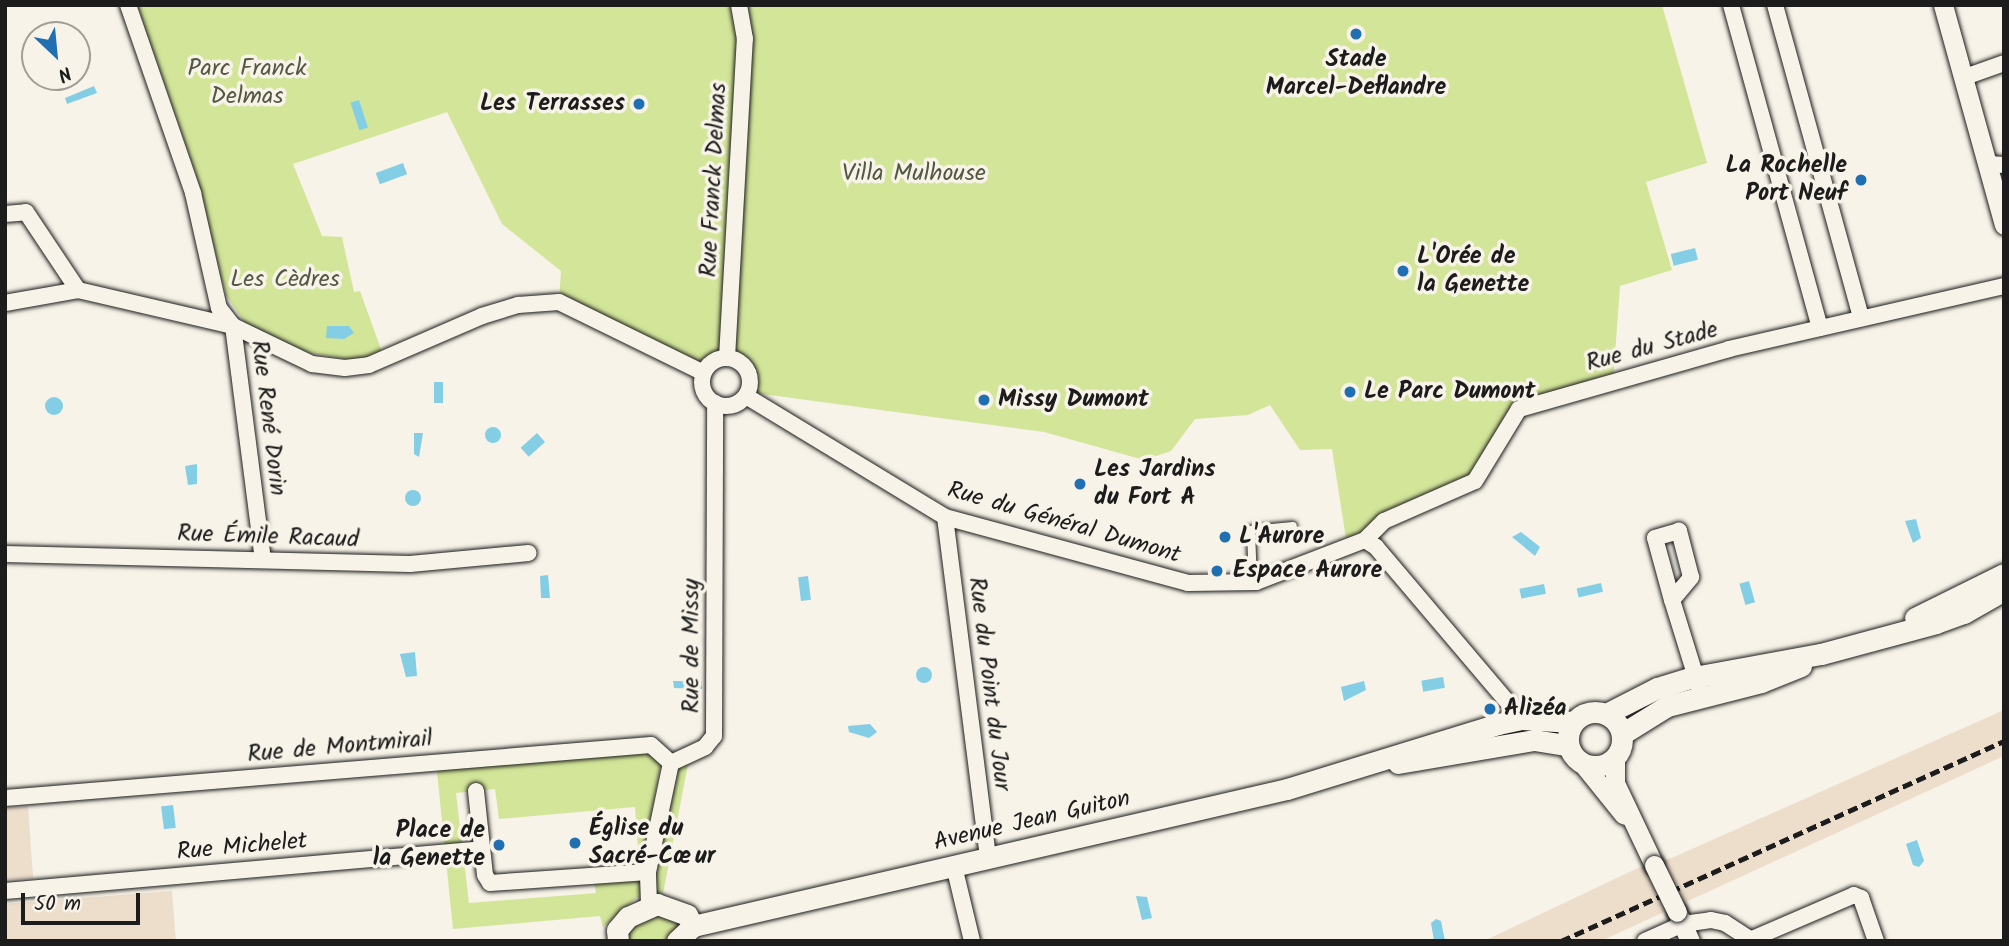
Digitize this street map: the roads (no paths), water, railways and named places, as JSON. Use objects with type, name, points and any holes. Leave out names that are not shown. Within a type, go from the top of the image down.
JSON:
[{"type":"main road","points":[[1886,634],[2004,574]]},
{"type":"main road","points":[[1699,686],[1643,716],[1622,734],[1615,758],[1600,766],[1583,764],[1567,745],[1573,722],[1588,712],[1606,714],[1657,688],[1699,686],[1964,613],[2004,590]]},
{"type":"main road","points":[[1606,714],[1622,734]]},
{"type":"main road","name":"Avenue Jean Guiton","points":[[692,926],[1382,763],[1419,748],[1522,719],[1573,722]]},
{"type":"main road","name":"Avenue Jean Guiton","points":[[1382,763],[1423,762],[1534,740],[1567,745]]},
{"type":"main road","points":[[615,940],[621,924],[649,904],[682,911],[692,926],[677,941]]},
{"type":"street","points":[[128,5],[193,193],[219,308],[233,326]]},
{"type":"street","name":"Rue Franck Delmas","points":[[727,358],[745,39],[739,5]]},
{"type":"street","points":[[1731,5],[1821,328]]},
{"type":"street","points":[[1775,5],[1861,318]]},
{"type":"street","points":[[1943,5],[1996,165],[2004,225]]},
{"type":"street","points":[[1965,77],[2004,63]]},
{"type":"street","points":[[5,214],[26,212],[78,290]]},
{"type":"street","name":"Rue du Stade","points":[[1365,540],[1384,521],[1475,481],[1519,409],[1821,328],[2004,286]]},
{"type":"street","points":[[5,303],[78,290],[233,326],[292,358],[345,368],[378,361],[482,316],[518,305],[559,302],[704,373]]},
{"type":"street","name":"Rue René Dorin","points":[[233,326],[263,559]]},
{"type":"street","points":[[727,358],[741,364],[748,372],[746,396],[728,406],[715,403],[703,387],[704,373],[713,362],[727,358]]},
{"type":"street","name":"Rue du Général Dumont","points":[[746,396],[945,517],[1188,583],[1253,583],[1365,540]]},
{"type":"street","name":"Rue de Missy","points":[[671,763],[705,747],[714,736],[715,403]]},
{"type":"street","name":"Rue du Point du Jour","points":[[945,517],[988,858]]},
{"type":"street","points":[[1365,540],[1376,547],[1522,719]]},
{"type":"street","name":"Rue Émile Racaud","points":[[5,554],[410,564],[528,553]]},
{"type":"street","points":[[1672,600],[1699,686]]},
{"type":"street","name":"Rue de Montmirail","points":[[5,798],[651,745],[671,763]]},
{"type":"street","points":[[1615,758],[1615,783],[1628,820]]},
{"type":"street","points":[[649,904],[648,872],[671,763]]},
{"type":"street","points":[[1583,764],[1628,820],[1683,925]]},
{"type":"street","points":[[476,791],[485,875],[496,885],[648,872]]},
{"type":"street","name":"Rue Michelet","points":[[5,891],[482,849]]},
{"type":"street","points":[[954,866],[972,941]]},
{"type":"street","points":[[1645,941],[1683,925],[1725,923],[1753,940],[1854,895],[1861,898],[1876,941]]},
{"type":"lane","points":[[1253,583],[1251,530],[1293,526]]},
{"type":"water","points":[[94,86],[97,93],[67,104],[65,98],[82,91],[91,91]]},
{"type":"water","points":[[359,100],[368,128],[359,130],[350,103]]},
{"type":"water","points":[[403,163],[407,174],[380,184],[376,173]]},
{"type":"water","points":[[1695,248],[1698,260],[1674,266],[1671,254]]},
{"type":"water","points":[[327,326],[349,326],[354,333],[344,339],[326,338]]},
{"type":"water","points":[[434,382],[443,382],[443,403],[434,403]]},
{"type":"water","points":[[54,397],[60,400],[63,406],[60,412],[54,415],[48,412],[45,406],[48,400]]},
{"type":"water","points":[[493,427],[499,429],[499,441],[493,443],[487,441],[485,435],[487,429]]},
{"type":"water","points":[[414,433],[423,433],[419,457],[414,454]]},
{"type":"water","points":[[537,433],[545,442],[529,457],[521,448]]},
{"type":"water","points":[[197,464],[197,484],[188,485],[185,466]]},
{"type":"water","points":[[410,490],[416,490],[421,498],[419,504],[410,506],[405,501],[405,495]]},
{"type":"water","points":[[1916,519],[1921,538],[1913,543],[1905,521]]},
{"type":"water","points":[[1521,532],[1540,547],[1535,556],[1512,537]]},
{"type":"water","points":[[548,575],[550,598],[541,598],[540,576]]},
{"type":"water","points":[[808,576],[811,600],[801,601],[798,577]]},
{"type":"water","points":[[1749,581],[1755,602],[1745,605],[1739,584]]},
{"type":"water","points":[[1601,583],[1603,592],[1579,597],[1577,589]]},
{"type":"water","points":[[1544,584],[1546,594],[1521,599],[1519,589]]},
{"type":"water","points":[[415,652],[417,676],[406,677],[400,654]]},
{"type":"water","points":[[921,667],[927,667],[932,675],[930,681],[921,683],[916,678],[916,672]]},
{"type":"water","points":[[1443,677],[1445,688],[1423,692],[1421,681]]},
{"type":"water","points":[[673,681],[702,681],[702,689],[674,688]]},
{"type":"water","points":[[1364,681],[1366,690],[1344,701],[1341,687]]},
{"type":"water","points":[[870,724],[877,732],[869,738],[849,732],[848,726]]},
{"type":"water","points":[[281,749],[282,761],[259,763],[258,751]]},
{"type":"water","points":[[173,805],[176,828],[164,829],[161,806]]},
{"type":"water","points":[[1917,840],[1924,861],[1919,867],[1913,865],[1906,844]]},
{"type":"water","points":[[1136,896],[1147,897],[1152,918],[1142,920]]},
{"type":"water","points":[[1436,919],[1441,921],[1445,941],[1434,941],[1431,923]]},
{"type":"railway","points":[[1561,941],[2004,741]]},
{"type":"place","name":"Stade Marcel-Deflandre","points":[[1356,34]]},
{"type":"place","name":"Les Terrasses","points":[[639,104]]},
{"type":"place","name":"La Rochelle Port Neuf","points":[[1861,180]]},
{"type":"place","name":"L'Orée de la Genette","points":[[1403,271]]},
{"type":"place","name":"Le Parc Dumont","points":[[1350,392]]},
{"type":"place","name":"Missy Dumont","points":[[984,400]]},
{"type":"place","name":"Les Jardins du Fort A","points":[[1080,484]]},
{"type":"place","name":"L'Aurore","points":[[1225,537]]},
{"type":"place","name":"Espace Aurore","points":[[1217,571]]},
{"type":"place","name":"Alizéa","points":[[1490,709]]},
{"type":"place","name":"Église du Sacré-Cœur","points":[[575,843]]},
{"type":"place","name":"Place de la Genette","points":[[499,845]]},
{"type":"park label","name":"Parc Franck Delmas","points":[[247,83]]},
{"type":"park label","name":"Villa Mulhouse","points":[[914,174]]},
{"type":"park label","name":"Les Cèdres","points":[[285,280]]}]
